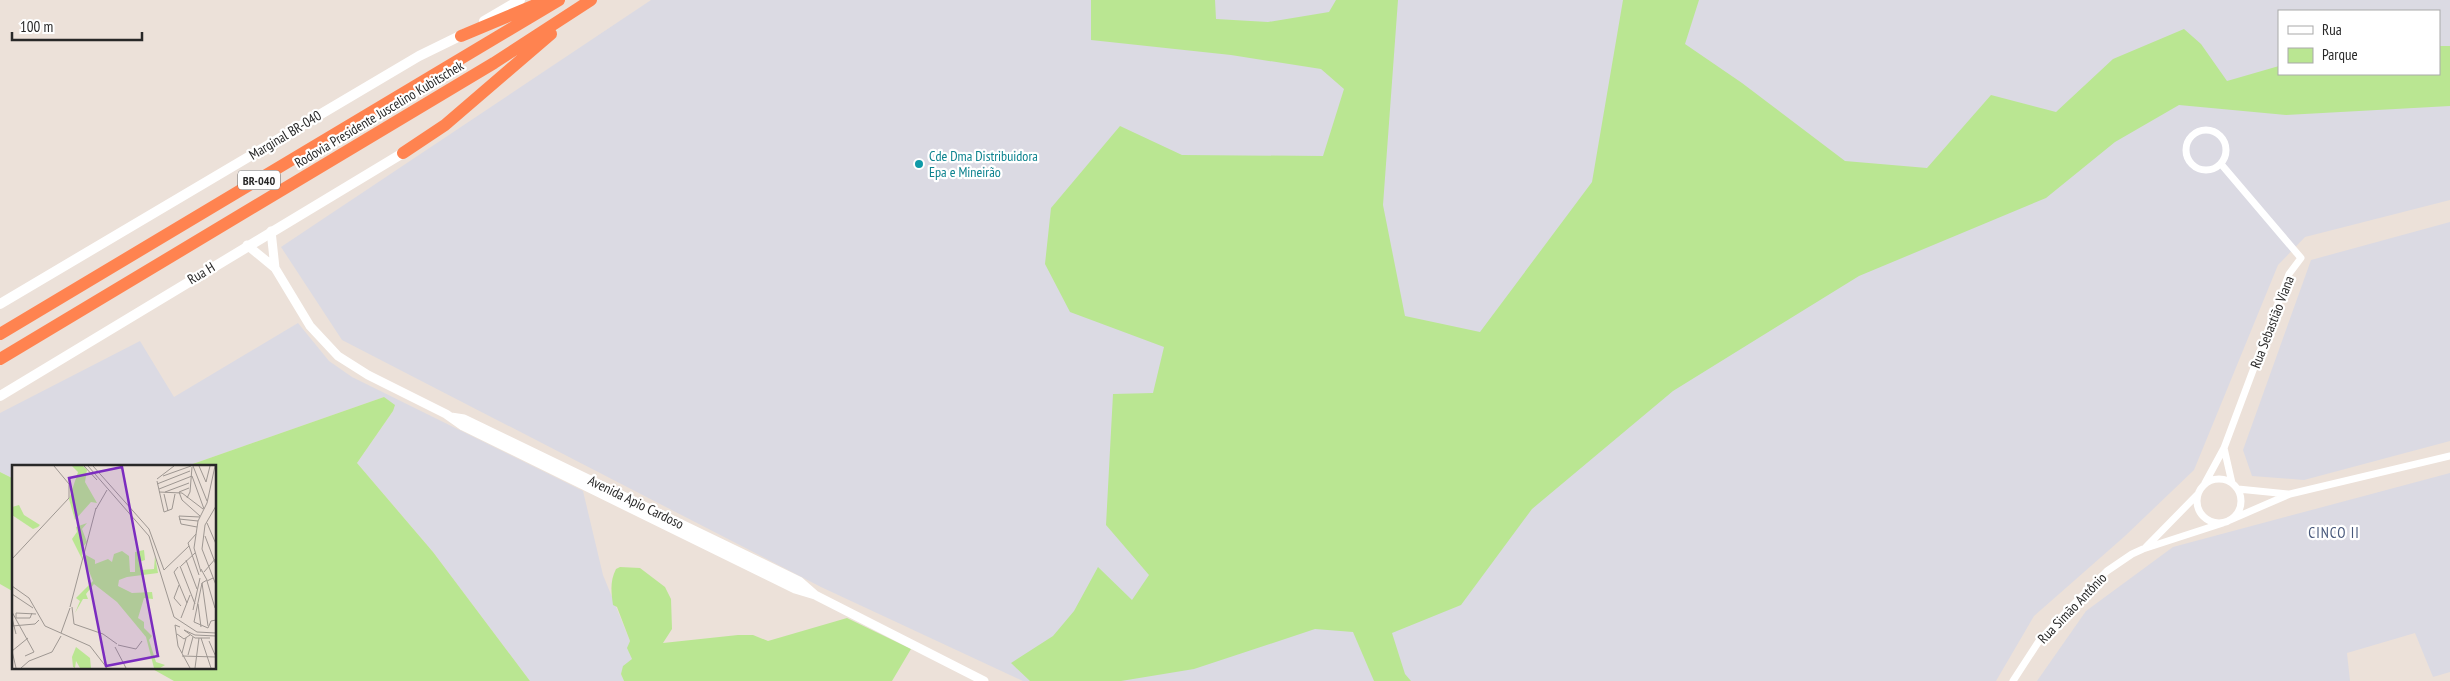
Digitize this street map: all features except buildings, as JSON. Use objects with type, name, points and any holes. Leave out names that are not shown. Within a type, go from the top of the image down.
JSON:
[{"type":"highway","points":[[461,36],[547,0]]},
{"type":"highway","name":"Rodovia Presidente Juscelino Kubitschek","points":[[0,334],[559,0]]},
{"type":"highway","points":[[403,153],[445,125],[588,2]]},
{"type":"highway","name":"Rodovia Presidente Juscelino Kubitschek","points":[[0,359],[494,63],[588,2]]},
{"type":"main road","name":"Marginal BR-040","points":[[0,304],[411,61],[461,36],[520,0]]},
{"type":"main road","name":"Rua H","points":[[0,396],[403,153]]},
{"type":"street","points":[[2207,129],[2219,134],[2226,145],[2227,152],[2221,164],[2209,170],[2202,170],[2190,164],[2186,151],[2189,138],[2200,130],[2207,129]]},
{"type":"street","name":"Rua Sebastião Viana","points":[[2205,483],[2224,448],[2289,274],[2301,258],[2221,164]]},
{"type":"street","name":"Avenida Apio Cardoso","points":[[271,231],[275,268]]},
{"type":"street","name":"Avenida Apio Cardoso","points":[[247,246],[275,268],[310,326],[338,356],[368,375],[451,417],[464,419],[799,581],[815,595],[984,681]]},
{"type":"street","points":[[2224,448],[2232,483]]},
{"type":"street","name":"Rua Simão Antônio","points":[[2013,681],[2038,641],[2107,571],[2132,554],[2227,521],[2290,494],[2450,456]]},
{"type":"street","points":[[2218,478],[2232,483],[2238,489],[2240,496],[2239,510],[2227,521],[2209,521],[2198,510],[2197,495],[2205,483],[2218,478]]},
{"type":"street","name":"Rua Simão Antônio","points":[[2238,489],[2290,494]]},
{"type":"street","name":"Rua Simão Antônio","points":[[2144,549],[2197,495]]},
{"type":"shaded area","points":[[651,0],[2450,0],[2450,200],[2305,237],[2278,265],[2194,470],[2125,536],[2034,616],[1996,681],[1023,681],[821,587],[342,340],[281,247]]},
{"type":"shaded area","points":[[2450,222],[2450,441],[2304,480],[2252,476],[2243,450],[2311,260]]},
{"type":"shaded area","points":[[298,323],[329,361],[352,377],[583,491],[603,575],[630,641],[628,648],[632,659],[621,674],[624,681],[530,681],[433,552],[357,463],[393,411],[384,397],[190,465],[12,465],[12,478],[0,472],[0,413],[140,341],[174,397]]},
{"type":"shaded area","points":[[2450,473],[2450,672],[2433,677],[2415,633],[2347,653],[2350,681],[2037,681],[2086,611],[2173,547]]},
{"type":"green space","points":[[1091,0],[1215,0],[1216,19],[1268,22],[1329,12],[1336,0],[1398,0],[1383,205],[1405,316],[1480,332],[1592,182],[1623,0],[1699,0],[1685,44],[1742,83],[1845,161],[1927,168],[1991,95],[2056,112],[2113,59],[2184,29],[2201,44],[2227,81],[2278,66],[2278,75],[2440,75],[2440,46],[2450,46],[2450,106],[2286,115],[2179,105],[2115,142],[2046,198],[1859,276],[1673,391],[1532,509],[1461,605],[1392,633],[1405,674],[1411,681],[1374,681],[1353,632],[1315,629],[1194,669],[1121,681],[1030,681],[1011,663],[1053,636],[1074,611],[1098,567],[1132,600],[1149,575],[1106,525],[1113,394],[1153,393],[1164,347],[1070,312],[1045,264],[1051,208],[1120,126],[1182,155],[1323,156],[1344,89],[1321,69],[1231,55],[1091,40]]},
{"type":"green space","points":[[384,397],[395,405],[393,411],[357,463],[433,552],[530,681],[174,681],[151,668],[216,668],[216,465],[190,465]]},
{"type":"green space","points":[[0,472],[12,478],[12,591],[0,584]]},
{"type":"green space","points":[[620,567],[640,568],[665,587],[671,599],[672,629],[663,643],[738,635],[753,635],[768,641],[847,618],[911,649],[892,681],[624,681],[621,674],[623,666],[632,659],[627,648],[630,641],[617,607],[613,605],[611,591],[614,573]]},
{"type":"place","name":"Cde Dma Distribuidora Epa e Mineirão","points":[[919,164]]},
{"type":"district","name":"CINCO II","points":[[2334,532]]}]
